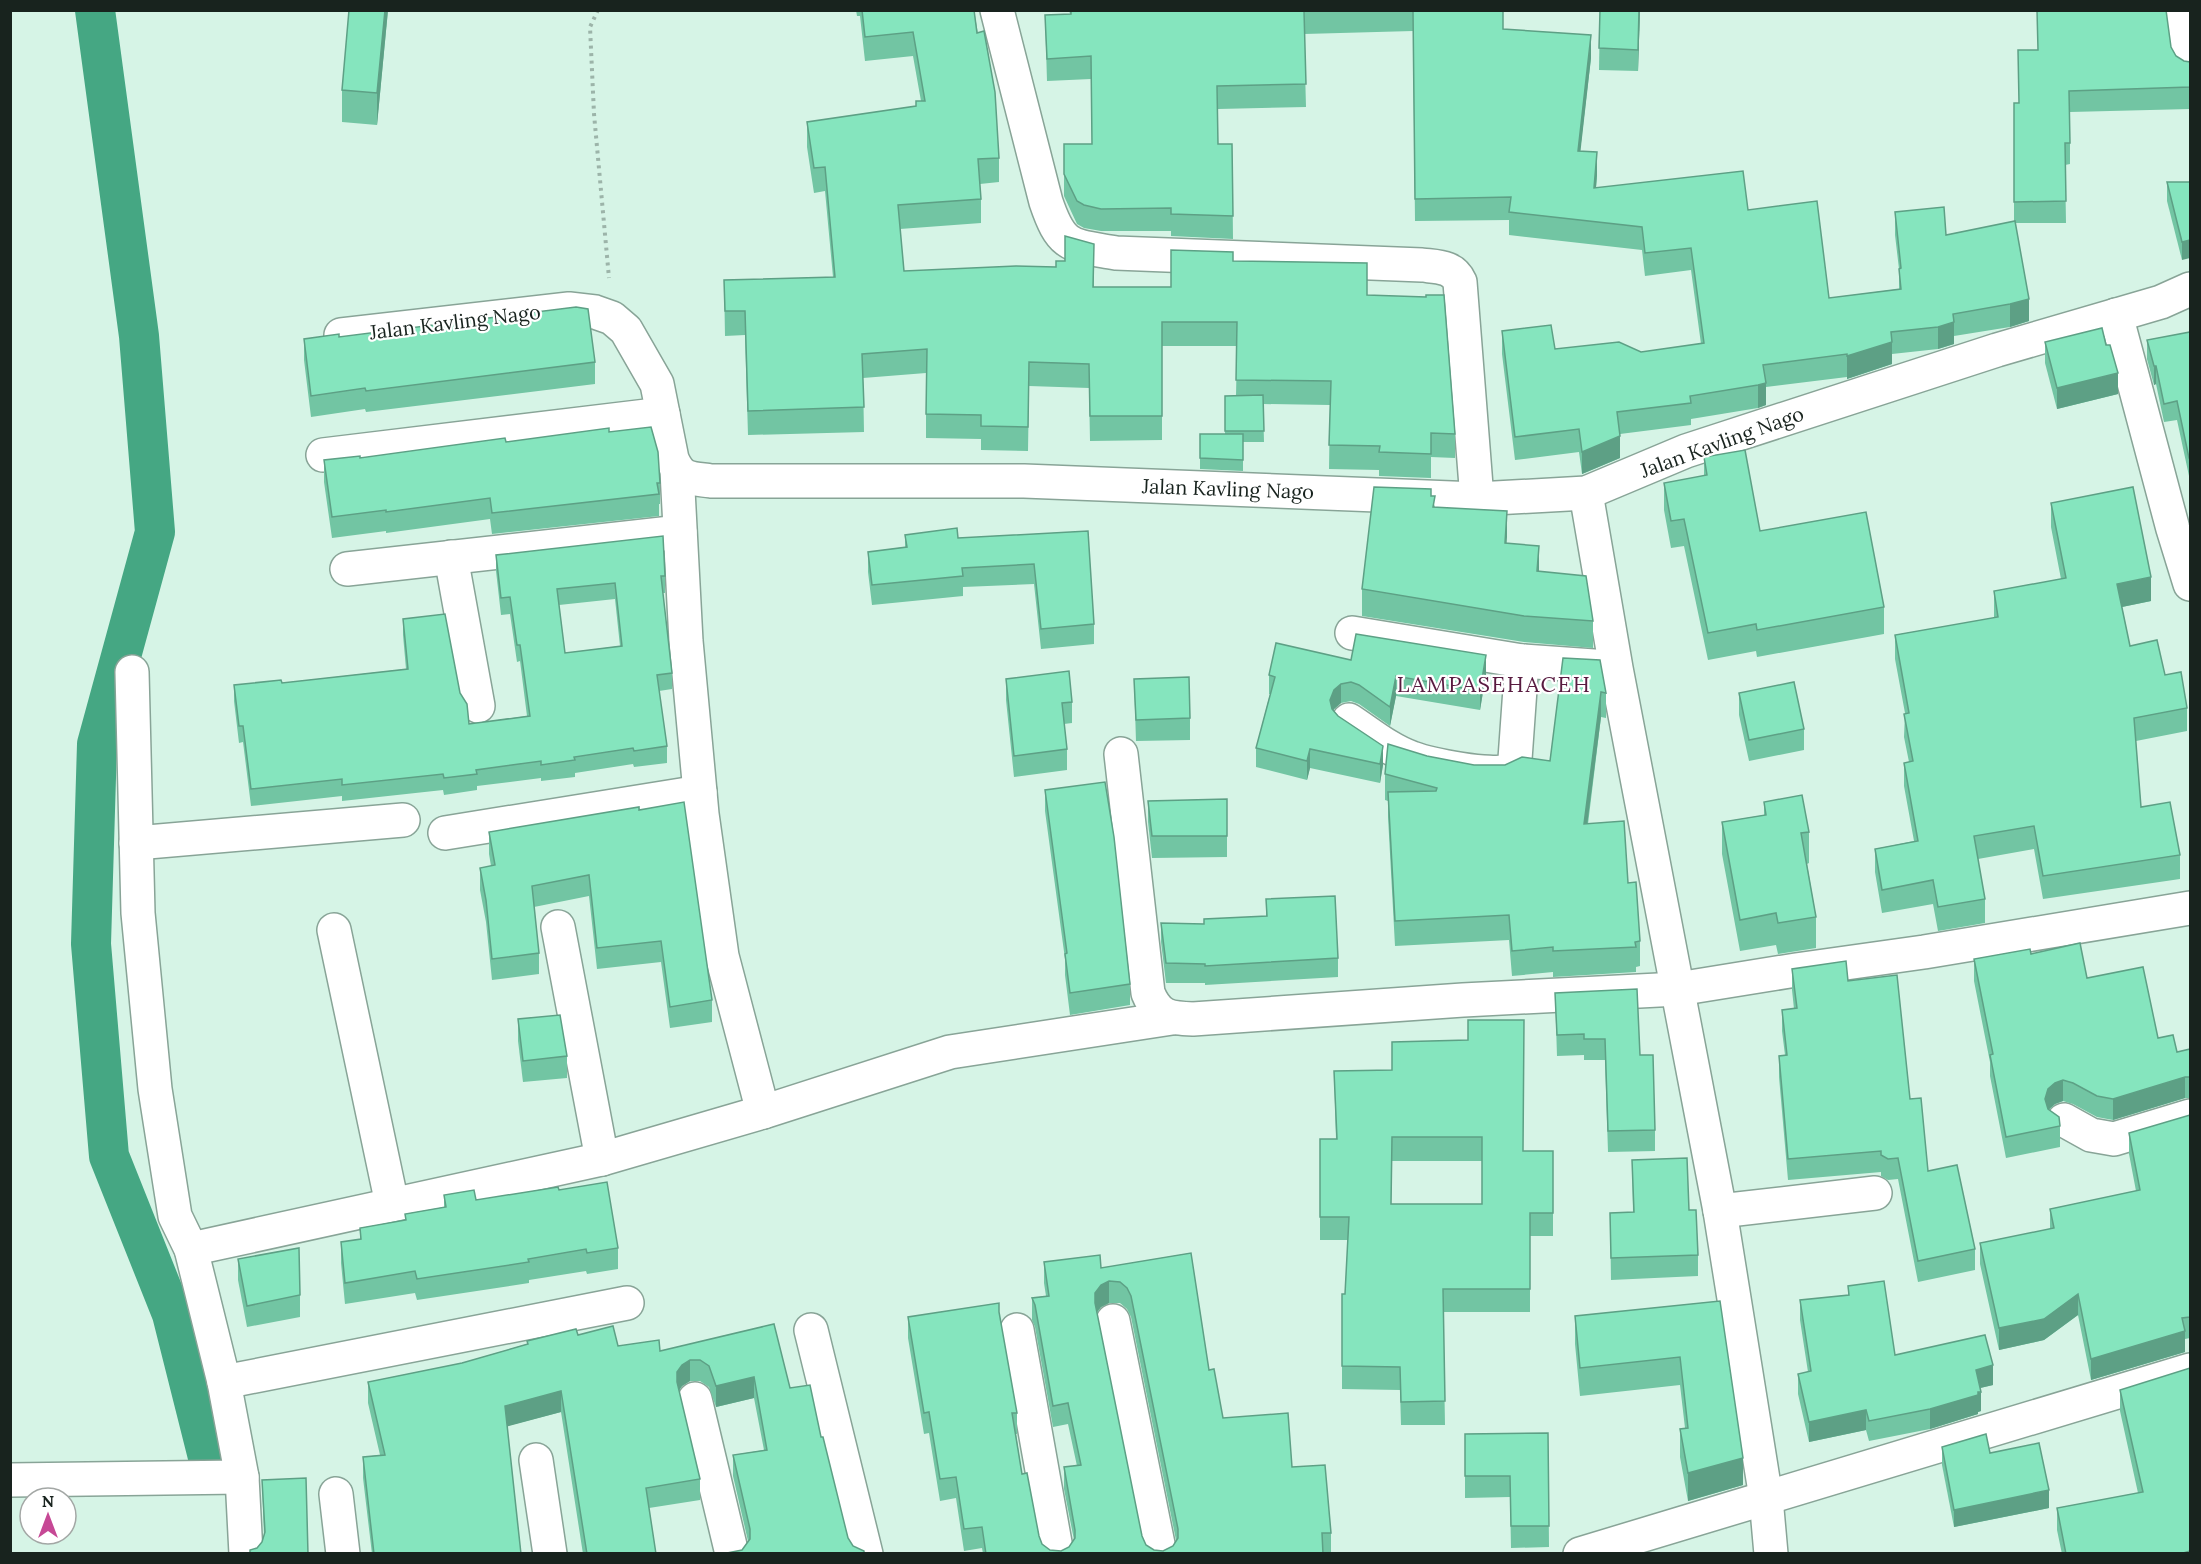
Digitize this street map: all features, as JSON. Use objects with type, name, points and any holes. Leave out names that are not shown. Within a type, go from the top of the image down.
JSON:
[{"type":"street","points":[[997,10],[1046,202],[1054,226],[1070,243],[1116,253],[1422,265],[1445,268],[1456,274],[1460,282],[1467,350],[1477,499]]},
{"type":"street","points":[[2181,10],[2190,65]]},
{"type":"street","name":"Jalan Kavling Nago","points":[[677,471],[685,477],[711,481],[1024,481],[1477,499],[1586,493],[1686,452],[1986,354],[2161,302],[2190,289]]},
{"type":"street","name":"Jalan Kavling Nago","points":[[341,335],[569,309],[595,312],[612,318]]},
{"type":"street","points":[[2116,315],[2173,529],[2190,584]]},
{"type":"street","points":[[612,318],[626,330],[657,384],[672,459],[677,471],[686,641],[700,792],[722,956],[763,1112]]},
{"type":"street","points":[[323,455],[663,414]]},
{"type":"street","points":[[1586,493],[1616,668],[1720,1210],[1766,1498],[1771,1554]]},
{"type":"street","points":[[347,569],[680,532]]},
{"type":"street","points":[[451,557],[478,706]]},
{"type":"street","points":[[1352,633],[1522,661],[1616,668]]},
{"type":"street","points":[[1349,720],[1390,747],[1412,758],[1440,766],[1497,773],[1506,771],[1512,767],[1515,759],[1522,661]]},
{"type":"street","points":[[132,672],[138,913],[155,1089],[175,1216],[191,1249],[224,1382],[242,1477],[246,1554]]},
{"type":"street","points":[[1121,754],[1148,993],[1154,1006],[1162,1014],[1172,1018]]},
{"type":"street","points":[[445,833],[700,792]]},
{"type":"street","points":[[136,843],[402,820]]},
{"type":"street","points":[[191,1249],[602,1159],[763,1112],[950,1052],[1172,1018],[1193,1019],[1464,1000],[1678,989],[1924,952],[2190,907]]},
{"type":"street","points":[[558,927],[602,1159]]},
{"type":"street","points":[[334,930],[392,1204]]},
{"type":"street","points":[[2064,1120],[2091,1135],[2114,1139],[2190,1116]]},
{"type":"street","points":[[1720,1210],[1875,1193]]},
{"type":"street","points":[[224,1382],[627,1303]]},
{"type":"street","points":[[1113,1321],[1160,1554]]},
{"type":"street","points":[[811,1330],[866,1554]]},
{"type":"street","points":[[1017,1330],[1057,1554]]},
{"type":"street","points":[[1580,1554],[2190,1370]]},
{"type":"street","points":[[694,1399],[732,1554]]},
{"type":"street","points":[[536,1460],[549,1554]]},
{"type":"street","points":[[10,1480],[242,1477]]},
{"type":"street","points":[[336,1494],[343,1554]]},
{"type":"path","points":[[598,10],[590,27],[594,114],[612,318]]},
{"type":"building","points":[[349,10],[385,10],[377,93],[342,90]]},
{"type":"building","points":[[862,10],[974,10],[977,33],[984,31],[995,92],[999,158],[978,159],[981,199],[898,205],[904,271],[1016,266],[1056,267],[1056,261],[1065,261],[1065,236],[1094,244],[1093,287],[1171,287],[1171,250],[1233,252],[1233,261],[1367,263],[1367,295],[1426,297],[1426,295],[1444,295],[1455,434],[1431,433],[1431,454],[1379,452],[1380,446],[1329,445],[1331,381],[1236,380],[1237,322],[1162,322],[1162,416],[1090,416],[1089,364],[1029,362],[1028,427],[981,426],[981,415],[926,414],[927,349],[862,354],[864,407],[748,411],[745,311],[725,311],[724,280],[835,277],[825,167],[814,168],[807,122],[916,106],[916,101],[925,101],[913,32],[865,37]]},
{"type":"building","points":[[1071,10],[1321,10],[1304,11],[1306,84],[1217,86],[1218,144],[1232,144],[1233,216],[1171,214],[1171,208],[1101,209],[1077,201],[1064,174],[1064,144],[1092,144],[1091,56],[1047,59],[1045,15],[1071,14]]},
{"type":"building","points":[[1413,10],[1503,10],[1503,29],[1591,35],[1578,151],[1597,152],[1594,188],[1743,171],[1748,210],[1817,201],[1829,298],[1901,289],[1895,212],[1944,207],[1946,235],[2015,221],[2029,299],[1953,314],[1954,322],[1938,327],[1891,332],[1892,342],[1847,356],[1847,354],[1763,365],[1766,383],[1690,396],[1691,403],[1617,412],[1620,436],[1582,452],[1579,429],[1515,437],[1502,331],[1551,325],[1555,349],[1619,342],[1641,352],[1704,343],[1691,248],[1645,253],[1642,227],[1509,212],[1511,197],[1415,199]]},
{"type":"building","points":[[1600,10],[1639,10],[1638,50],[1599,48]]},
{"type":"building","points":[[2037,10],[2166,10],[2171,47],[2176,56],[2190,62],[2190,87],[2069,91],[2070,143],[2065,143],[2066,201],[2014,202],[2014,103],[2019,103],[2018,50],[2038,50]]},
{"type":"building","points":[[2167,182],[2190,182],[2190,240],[2182,242]]},
{"type":"building","points":[[576,307],[588,309],[595,362],[311,396],[304,339],[339,334],[339,337]]},
{"type":"building","points":[[2102,328],[2106,345],[2110,345],[2118,373],[2057,388],[2045,342]]},
{"type":"building","points":[[2190,332],[2189,458],[2177,401],[2164,404],[2156,366],[2154,366],[2147,340]]},
{"type":"building","points":[[1263,395],[1264,431],[1225,431],[1225,396]]},
{"type":"building","points":[[651,427],[658,452],[659,494],[492,513],[490,498],[332,517],[324,460],[360,456],[360,458],[505,438],[506,442],[609,428],[609,432]]},
{"type":"building","points":[[1200,434],[1243,434],[1243,460],[1200,458]]},
{"type":"building","points":[[1745,450],[1760,531],[1866,512],[1884,607],[1757,630],[1756,624],[1708,633],[1684,519],[1671,521],[1664,483],[1707,475],[1704,457]]},
{"type":"building","points":[[1374,487],[1431,489],[1431,496],[1435,496],[1433,507],[1507,511],[1505,543],[1539,546],[1537,571],[1586,576],[1593,621],[1524,616],[1362,589]]},
{"type":"building","points":[[2133,487],[2151,577],[2117,584],[2130,646],[2157,640],[2165,675],[2181,672],[2187,708],[2134,718],[2141,807],[2170,802],[2180,855],[2043,876],[2034,826],[1974,836],[1985,899],[1938,907],[1933,880],[1882,890],[1875,849],[1918,841],[1904,763],[1913,761],[1904,714],[1909,713],[1895,635],[1998,617],[1994,591],[2066,578],[2051,503]]},
{"type":"building","points":[[957,528],[958,538],[1088,531],[1094,624],[1041,629],[1034,564],[962,568],[963,576],[872,585],[868,552],[907,547],[905,535]]},
{"type":"building","points":[[663,536],[665,576],[661,576],[672,673],[657,675],[667,746],[634,751],[633,748],[574,757],[575,760],[541,765],[541,761],[476,770],[477,774],[444,778],[443,774],[342,785],[342,779],[251,789],[243,726],[239,726],[234,685],[281,680],[282,683],[408,669],[403,619],[445,614],[460,693],[467,704],[469,724],[530,716],[520,645],[517,645],[510,597],[501,598],[496,555]],"holes":[[[615,583],[622,646],[565,653],[557,589]]]},
{"type":"building","points":[[1356,634],[1486,655],[1480,691],[1396,676],[1390,707],[1359,685],[1351,682],[1341,684],[1334,690],[1330,700],[1332,709],[1338,716],[1383,746],[1380,764],[1310,749],[1307,761],[1256,748],[1275,677],[1269,675],[1276,643],[1351,660]]},
{"type":"building","points":[[1563,658],[1600,660],[1606,693],[1601,692],[1584,824],[1624,821],[1628,883],[1636,882],[1640,941],[1635,942],[1636,947],[1553,951],[1553,947],[1512,951],[1509,915],[1395,921],[1388,792],[1436,791],[1437,788],[1385,774],[1388,744],[1427,756],[1474,765],[1505,765],[1522,757],[1550,761]]},
{"type":"building","points":[[1069,671],[1072,702],[1062,703],[1067,749],[1014,756],[1006,679]]},
{"type":"building","points":[[1189,677],[1190,718],[1136,720],[1134,679]]},
{"type":"building","points":[[1794,682],[1804,729],[1749,740],[1739,693]]},
{"type":"building","points":[[1105,782],[1114,837],[1130,984],[1070,993],[1065,954],[1067,953],[1045,790]]},
{"type":"building","points":[[1802,795],[1809,832],[1801,833],[1816,917],[1778,923],[1776,913],[1740,920],[1722,822],[1766,815],[1764,802]]},
{"type":"building","points":[[1227,799],[1227,836],[1152,836],[1148,801]]},
{"type":"building","points":[[684,802],[712,1000],[670,1007],[661,941],[597,948],[589,875],[532,886],[539,953],[492,959],[480,868],[495,865],[489,832],[639,807],[639,810]]},
{"type":"building","points":[[1335,896],[1338,958],[1205,966],[1205,964],[1166,963],[1161,923],[1204,924],[1204,919],[1267,916],[1266,899]]},
{"type":"building","points":[[2080,943],[2087,978],[2143,967],[2158,1038],[2173,1035],[2177,1052],[2190,1049],[2190,1077],[2113,1099],[2097,1096],[2063,1080],[2048,1089],[2045,1099],[2048,1109],[2059,1117],[2060,1126],[2006,1137],[1990,1055],[1993,1054],[1974,959],[2030,949],[2031,954]]},
{"type":"building","points":[[1846,961],[1848,981],[1897,975],[1910,1099],[1921,1098],[1928,1171],[1957,1165],[1975,1249],[1918,1261],[1898,1158],[1888,1159],[1881,1155],[1881,1151],[1788,1159],[1779,1056],[1787,1055],[1782,1010],[1797,1008],[1792,969]]},
{"type":"building","points":[[1637,989],[1640,1055],[1653,1055],[1655,1130],[1608,1131],[1605,1039],[1584,1039],[1584,1034],[1557,1035],[1555,993]]},
{"type":"building","points":[[560,1015],[567,1056],[523,1061],[518,1019]]},
{"type":"building","points":[[1468,1020],[1524,1020],[1523,1151],[1553,1151],[1553,1213],[1530,1213],[1530,1289],[1443,1289],[1445,1401],[1401,1402],[1400,1367],[1342,1366],[1342,1294],[1345,1294],[1349,1217],[1320,1217],[1320,1139],[1337,1139],[1334,1071],[1392,1070],[1392,1042],[1468,1040]],"holes":[[[1392,1137],[1482,1137],[1482,1204],[1391,1204]]]},
{"type":"building","points":[[2190,1115],[2190,1317],[2182,1318],[2185,1331],[2091,1359],[2078,1294],[2044,1319],[1999,1328],[1980,1243],[2054,1228],[2050,1209],[2140,1190],[2129,1133]]},
{"type":"building","points":[[1687,1158],[1689,1210],[1696,1210],[1698,1255],[1611,1258],[1610,1213],[1634,1212],[1632,1160]]},
{"type":"building","points":[[607,1182],[618,1248],[587,1253],[586,1249],[528,1259],[529,1262],[417,1279],[415,1271],[345,1283],[341,1242],[361,1239],[360,1228],[406,1220],[405,1214],[446,1207],[444,1195],[474,1190],[476,1200]]},
{"type":"building","points":[[299,1248],[300,1295],[247,1306],[238,1259]]},
{"type":"building","points":[[1191,1253],[1209,1370],[1214,1369],[1223,1418],[1288,1413],[1292,1467],[1325,1465],[1331,1533],[1322,1533],[1323,1554],[986,1554],[982,1527],[964,1529],[956,1477],[940,1479],[929,1412],[924,1413],[908,1317],[999,1303],[1017,1413],[1012,1413],[1022,1474],[1027,1473],[1042,1544],[1050,1550],[1061,1551],[1069,1547],[1075,1538],[1064,1467],[1081,1465],[1068,1403],[1053,1406],[1032,1298],[1049,1296],[1044,1262],[1100,1255],[1101,1268]],"holes":[[[1109,1281],[1120,1282],[1131,1296],[1178,1529],[1178,1538],[1173,1546],[1163,1551],[1154,1550],[1146,1545],[1142,1536],[1095,1303],[1095,1293],[1101,1285]]]},
{"type":"building","points":[[1884,1281],[1895,1355],[1985,1335],[1993,1365],[1976,1370],[1981,1392],[1978,1392],[1978,1395],[1930,1409],[1869,1421],[1866,1410],[1809,1422],[1798,1374],[1811,1371],[1800,1300],[1849,1295],[1848,1286]]},
{"type":"building","points":[[1720,1301],[1743,1458],[1688,1473],[1680,1429],[1688,1428],[1680,1357],[1580,1368],[1575,1316]]},
{"type":"building","points":[[774,1324],[790,1388],[810,1385],[821,1437],[823,1437],[848,1538],[853,1546],[864,1551],[864,1554],[722,1554],[742,1550],[750,1539],[750,1529],[733,1455],[767,1450],[754,1377],[716,1386],[709,1366],[700,1360],[690,1360],[677,1372],[677,1382],[700,1479],[646,1488],[656,1554],[587,1554],[561,1391],[505,1406],[521,1554],[374,1554],[363,1457],[385,1455],[368,1382],[462,1363],[528,1344],[527,1341],[576,1329],[578,1335],[613,1326],[618,1346],[659,1340],[660,1351]]},
{"type":"building","points":[[2190,1368],[2190,1551],[2180,1554],[2066,1554],[2057,1508],[2143,1492],[2120,1390]]},
{"type":"building","points":[[1548,1433],[1549,1526],[1511,1526],[1510,1476],[1465,1476],[1465,1434]]},
{"type":"building","points":[[1986,1434],[1990,1453],[2039,1443],[2049,1490],[1954,1510],[1942,1447]]},
{"type":"building","points":[[306,1478],[308,1554],[250,1554],[250,1550],[257,1548],[262,1542],[265,1532],[262,1480]]},
{"type":"waterway","points":[[95,10],[139,336],[155,532],[97,744],[91,944],[109,1156],[172,1314],[210,1465]]},
{"type":"district","name":"LAMPASEHACEH","points":[[1494,684]]}]
